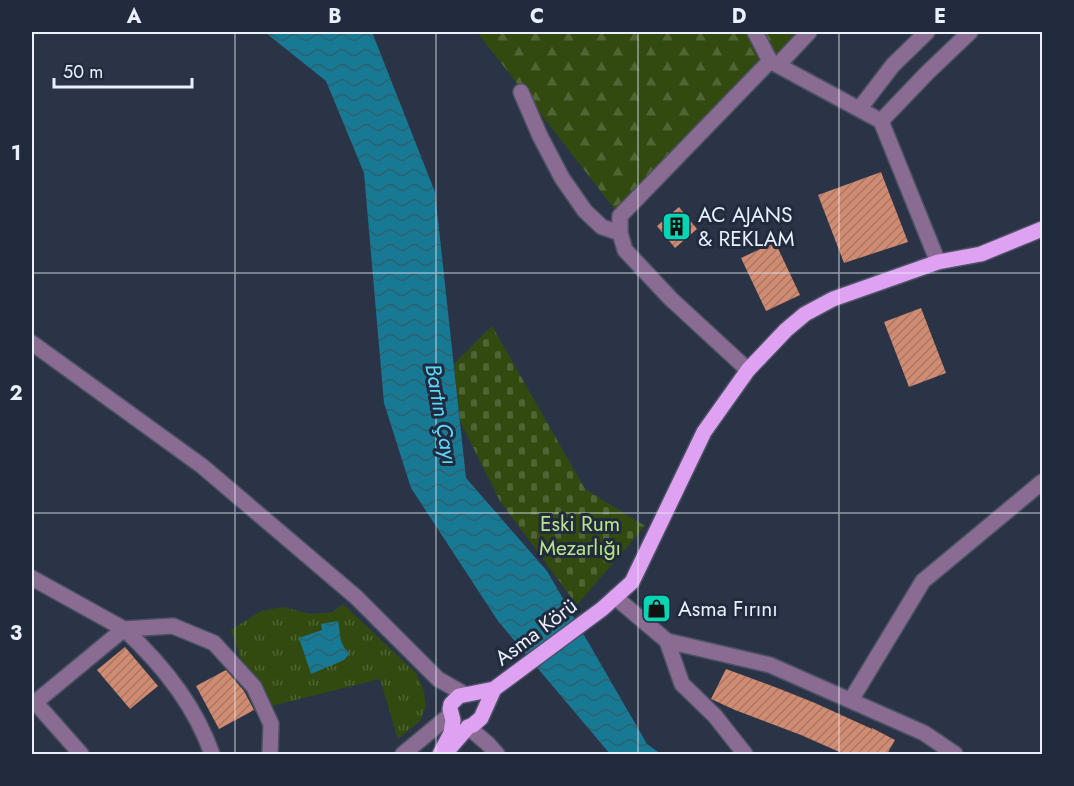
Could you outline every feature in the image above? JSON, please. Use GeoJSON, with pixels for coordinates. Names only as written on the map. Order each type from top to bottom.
{"type":"FeatureCollection","features":[{"type":"Feature","properties":{"kind":"main road","name":"Asma Körü"},"geometry":{"type":"LineString","coordinates":[[494,689],[602,609],[632,582],[704,432],[748,370],[786,330],[805,314],[833,299],[938,262],[981,254],[1042,229]]}},
{"type":"Feature","properties":{"kind":"main road"},"geometry":{"type":"LineString","coordinates":[[442,754],[451,733],[454,699],[494,689]]}},
{"type":"Feature","properties":{"kind":"main road"},"geometry":{"type":"LineString","coordinates":[[442,754],[477,720],[494,689]]}},
{"type":"Feature","properties":{"kind":"main road"},"geometry":{"type":"LineString","coordinates":[[467,694],[478,699],[481,704],[477,720]]}},
{"type":"Feature","properties":{"kind":"main road"},"geometry":{"type":"LineString","coordinates":[[451,715],[457,724],[477,720]]}},
{"type":"Feature","properties":{"kind":"street"},"geometry":{"type":"LineString","coordinates":[[755,32],[774,63],[881,121],[938,262]]}},
{"type":"Feature","properties":{"kind":"street"},"geometry":{"type":"LineString","coordinates":[[748,370],[671,300],[625,250],[620,233],[620,216],[774,63],[809,32]]}},
{"type":"Feature","properties":{"kind":"street"},"geometry":{"type":"LineString","coordinates":[[860,108],[893,65],[927,32]]}},
{"type":"Feature","properties":{"kind":"street"},"geometry":{"type":"LineString","coordinates":[[881,121],[970,32]]}},
{"type":"Feature","properties":{"kind":"street"},"geometry":{"type":"LineString","coordinates":[[521,92],[545,147],[562,178],[585,211],[602,227],[620,233]]}},
{"type":"Feature","properties":{"kind":"street"},"geometry":{"type":"LineString","coordinates":[[32,344],[202,466],[356,597],[438,679],[467,694]]}},
{"type":"Feature","properties":{"kind":"street"},"geometry":{"type":"LineString","coordinates":[[851,700],[923,581],[1042,482]]}},
{"type":"Feature","properties":{"kind":"street"},"geometry":{"type":"LineString","coordinates":[[32,578],[124,629],[153,657],[183,695],[212,754]]}},
{"type":"Feature","properties":{"kind":"street"},"geometry":{"type":"LineString","coordinates":[[615,597],[667,641],[770,665],[924,734],[955,754]]}},
{"type":"Feature","properties":{"kind":"street"},"geometry":{"type":"LineString","coordinates":[[81,754],[33,704],[124,629],[173,626],[214,643],[254,687],[271,724],[270,754]]}},
{"type":"Feature","properties":{"kind":"street"},"geometry":{"type":"LineString","coordinates":[[667,641],[682,684],[715,716],[745,754]]}},
{"type":"Feature","properties":{"kind":"street"},"geometry":{"type":"LineString","coordinates":[[404,754],[451,715],[438,679]]}},
{"type":"Feature","properties":{"kind":"street"},"geometry":{"type":"LineString","coordinates":[[477,720],[492,749]]}},
{"type":"Feature","properties":{"kind":"green space"},"geometry":{"type":"Polygon","coordinates":[[[477,32],[800,32],[620,216],[477,32]]]}},
{"type":"Feature","properties":{"kind":"green space","name":"Eski Rum Mezarlığı"},"geometry":{"type":"Polygon","coordinates":[[[492,326],[585,489],[645,526],[577,605],[500,501],[460,421],[454,364],[492,326]]]}},
{"type":"Feature","properties":{"kind":"green space"},"geometry":{"type":"Polygon","coordinates":[[[343,604],[416,673],[424,691],[426,707],[420,721],[398,739],[380,679],[271,706],[262,688],[240,657],[231,630],[261,611],[283,607],[311,614],[333,612],[343,604]]]}},
{"type":"Feature","properties":{"kind":"water","name":"Bartın Çayı"},"geometry":{"type":"Polygon","coordinates":[[[263,32],[372,32],[435,192],[466,478],[547,571],[647,744],[661,754],[610,754],[498,621],[411,488],[384,403],[364,173],[326,81],[263,32]]]}},
{"type":"Feature","properties":{"kind":"water"},"geometry":{"type":"Polygon","coordinates":[[[338,621],[342,642],[350,653],[344,660],[311,674],[299,638],[322,630],[321,624],[338,621]]]}},
{"type":"Feature","properties":{"kind":"building"},"geometry":{"type":"Polygon","coordinates":[[[881,172],[908,242],[844,263],[818,195],[881,172]]]}},
{"type":"Feature","properties":{"kind":"building","name":"AC AJANS & REKLAM"},"geometry":{"type":"Polygon","coordinates":[[[679,207],[697,229],[675,248],[657,226],[679,207]]]}},
{"type":"Feature","properties":{"kind":"building"},"geometry":{"type":"Polygon","coordinates":[[[775,242],[800,295],[766,311],[741,258],[775,242]]]}},
{"type":"Feature","properties":{"kind":"building"},"geometry":{"type":"Polygon","coordinates":[[[921,308],[946,373],[909,387],[884,322],[921,308]]]}},
{"type":"Feature","properties":{"kind":"building"},"geometry":{"type":"Polygon","coordinates":[[[125,647],[158,686],[130,709],[97,670],[125,647]]]}},
{"type":"Feature","properties":{"kind":"building"},"geometry":{"type":"Polygon","coordinates":[[[726,669],[815,703],[895,740],[887,754],[844,754],[735,710],[711,699],[726,669]]]}},
{"type":"Feature","properties":{"kind":"building"},"geometry":{"type":"Polygon","coordinates":[[[226,670],[244,691],[254,710],[219,729],[196,686],[226,670]]]}},
{"type":"Feature","properties":{"kind":"place","name":"AC AJANS & REKLAM"},"geometry":{"type":"Point","coordinates":[677,227]}},
{"type":"Feature","properties":{"kind":"place","name":"Asma Fırını"},"geometry":{"type":"Point","coordinates":[657,609]}}]}
